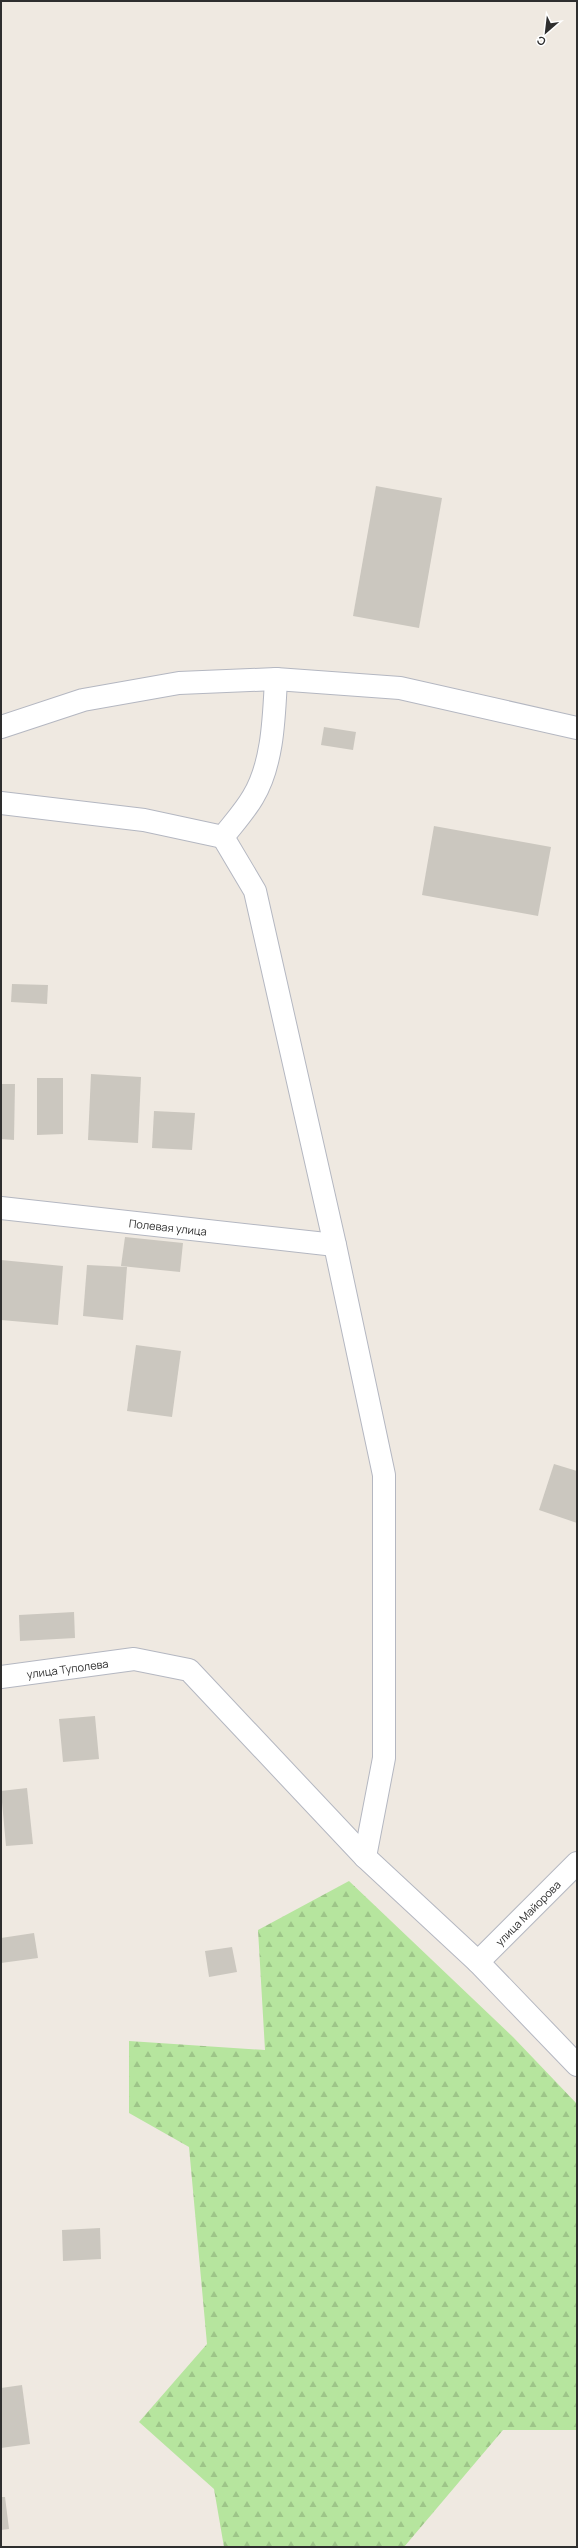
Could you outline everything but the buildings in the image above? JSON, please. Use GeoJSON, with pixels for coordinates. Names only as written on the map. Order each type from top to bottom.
{"type":"FeatureCollection","features":[{"type":"Feature","properties":{"kind":"street"},"geometry":{"type":"LineString","coordinates":[[223,837],[254,797],[262,775],[273,734],[276,680]]}},
{"type":"Feature","properties":{"kind":"street"},"geometry":{"type":"LineString","coordinates":[[1,727],[83,700],[179,683],[276,680],[400,688],[577,728]]}},
{"type":"Feature","properties":{"kind":"street"},"geometry":{"type":"LineString","coordinates":[[1,803],[144,820],[223,837],[254,891],[335,1245],[384,1475],[384,1758],[365,1856]]}},
{"type":"Feature","properties":{"kind":"street","name":"Полевая улица"},"geometry":{"type":"LineString","coordinates":[[1,1208],[335,1245]]}},
{"type":"Feature","properties":{"kind":"street","name":"улица Туполева"},"geometry":{"type":"LineString","coordinates":[[1,1677],[134,1659],[189,1670],[365,1856],[478,1962],[577,2065]]}},
{"type":"Feature","properties":{"kind":"street","name":"улица Майорова"},"geometry":{"type":"LineString","coordinates":[[478,1962],[577,1863]]}},
{"type":"Feature","properties":{"kind":"green space"},"geometry":{"type":"Polygon","coordinates":[[[349,1881],[513,2037],[577,2104],[577,2430],[503,2430],[404,2547],[224,2547],[214,2489],[139,2422],[207,2344],[189,2147],[129,2113],[129,2041],[265,2050],[258,1930],[349,1881]]]}}]}
